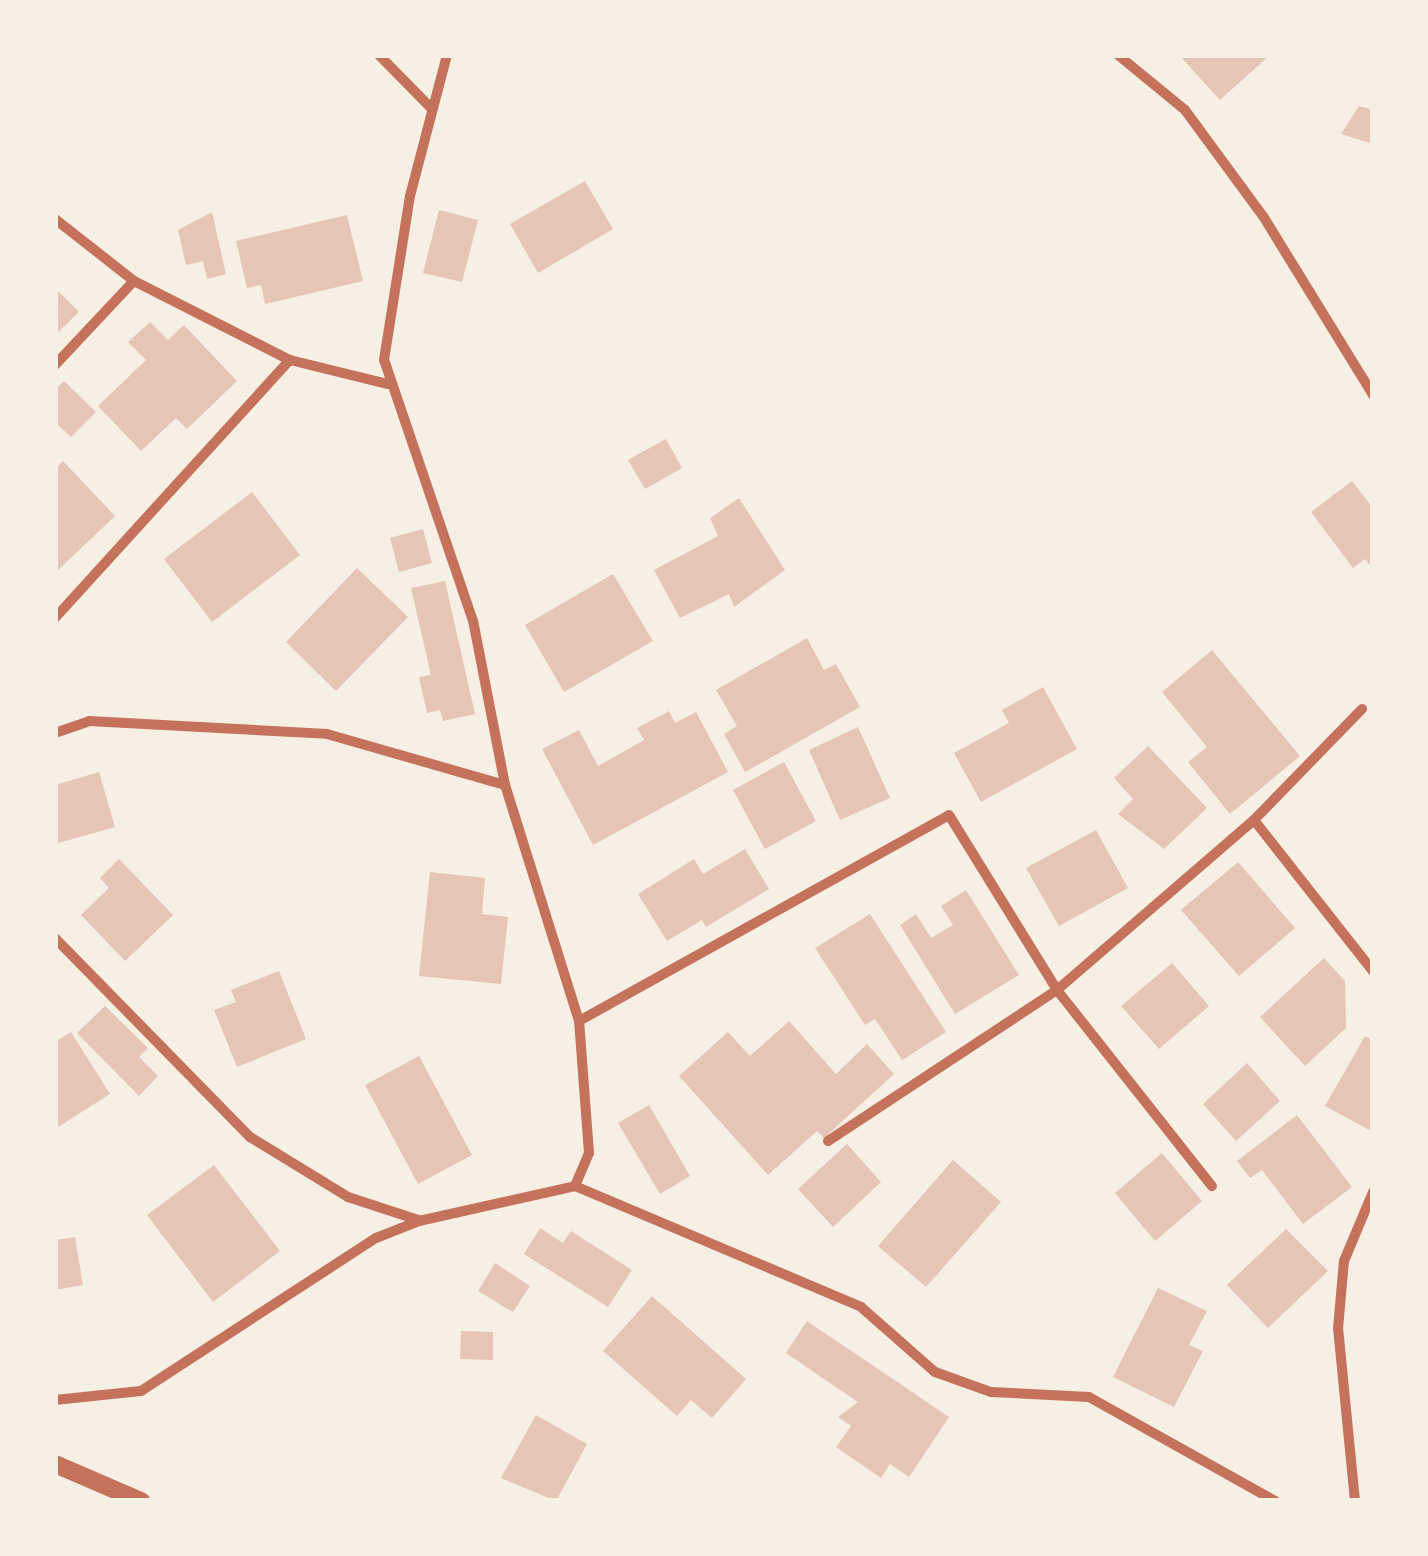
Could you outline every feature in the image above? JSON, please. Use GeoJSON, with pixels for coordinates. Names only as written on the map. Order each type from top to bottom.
{"type":"FeatureCollection","features":[{"type":"Feature","properties":{"kind":"street"},"geometry":{"type":"LineString","coordinates":[[380,55],[432,109]]}},
{"type":"Feature","properties":{"kind":"street"},"geometry":{"type":"LineString","coordinates":[[447,55],[404,232],[384,360],[388,384],[415,437],[473,621],[505,785],[579,1021],[589,1153],[575,1186]]}},
{"type":"Feature","properties":{"kind":"street"},"geometry":{"type":"LineString","coordinates":[[1118,55],[1185,110],[1263,216],[1373,395]]}},
{"type":"Feature","properties":{"kind":"street"},"geometry":{"type":"LineString","coordinates":[[55,219],[134,280],[290,360],[388,384]]}},
{"type":"Feature","properties":{"kind":"street"},"geometry":{"type":"LineString","coordinates":[[55,365],[134,280]]}},
{"type":"Feature","properties":{"kind":"street"},"geometry":{"type":"LineString","coordinates":[[55,618],[290,360]]}},
{"type":"Feature","properties":{"kind":"street"},"geometry":{"type":"LineString","coordinates":[[828,1141],[1057,990],[1254,820],[1362,710]]}},
{"type":"Feature","properties":{"kind":"street"},"geometry":{"type":"LineString","coordinates":[[55,734],[89,722],[327,734],[505,785]]}},
{"type":"Feature","properties":{"kind":"street"},"geometry":{"type":"LineString","coordinates":[[579,1021],[949,816],[1057,990],[1212,1186]]}},
{"type":"Feature","properties":{"kind":"street"},"geometry":{"type":"LineString","coordinates":[[1254,820],[1373,972]]}},
{"type":"Feature","properties":{"kind":"street"},"geometry":{"type":"LineString","coordinates":[[55,938],[250,1138],[348,1196],[419,1221]]}},
{"type":"Feature","properties":{"kind":"street"},"geometry":{"type":"LineString","coordinates":[[55,1400],[140,1391],[376,1238],[419,1221],[575,1186],[861,1308],[935,1372],[991,1392],[1090,1398],[1275,1501]]}},
{"type":"Feature","properties":{"kind":"street"},"geometry":{"type":"LineString","coordinates":[[1355,1501],[1338,1329],[1344,1260],[1373,1192]]}},
{"type":"Feature","properties":{"kind":"street"},"geometry":{"type":"LineString","coordinates":[[55,1464],[141,1501]]}},
{"type":"Feature","properties":{"kind":"building"},"geometry":{"type":"Polygon","coordinates":[[[1179,55],[1270,55],[1220,100],[1179,55]]]}},
{"type":"Feature","properties":{"kind":"building"},"geometry":{"type":"Polygon","coordinates":[[[1359,106],[1373,110],[1373,144],[1341,134],[1359,106]]]}},
{"type":"Feature","properties":{"kind":"building"},"geometry":{"type":"Polygon","coordinates":[[[585,181],[613,229],[538,273],[510,224],[585,181]]]}},
{"type":"Feature","properties":{"kind":"building"},"geometry":{"type":"Polygon","coordinates":[[[439,210],[478,220],[462,282],[423,273],[439,210]]]}},
{"type":"Feature","properties":{"kind":"building"},"geometry":{"type":"Polygon","coordinates":[[[212,212],[226,274],[207,279],[203,261],[186,265],[178,230],[212,212]]]}},
{"type":"Feature","properties":{"kind":"building"},"geometry":{"type":"Polygon","coordinates":[[[347,215],[363,281],[265,304],[261,285],[247,288],[236,241],[347,215]]]}},
{"type":"Feature","properties":{"kind":"building"},"geometry":{"type":"Polygon","coordinates":[[[55,288],[79,312],[55,335],[55,288]]]}},
{"type":"Feature","properties":{"kind":"building"},"geometry":{"type":"Polygon","coordinates":[[[150,322],[168,340],[184,325],[237,381],[187,429],[176,418],[141,451],[98,406],[146,360],[128,342],[150,322]]]}},
{"type":"Feature","properties":{"kind":"building"},"geometry":{"type":"Polygon","coordinates":[[[64,381],[96,412],[71,437],[55,422],[55,390],[64,381]]]}},
{"type":"Feature","properties":{"kind":"building"},"geometry":{"type":"Polygon","coordinates":[[[666,439],[682,468],[645,489],[628,460],[666,439]]]}},
{"type":"Feature","properties":{"kind":"building"},"geometry":{"type":"Polygon","coordinates":[[[63,461],[115,516],[55,573],[55,469],[63,461]]]}},
{"type":"Feature","properties":{"kind":"building"},"geometry":{"type":"Polygon","coordinates":[[[1352,481],[1373,508],[1373,569],[1365,559],[1353,568],[1311,512],[1352,481]]]}},
{"type":"Feature","properties":{"kind":"building"},"geometry":{"type":"Polygon","coordinates":[[[252,492],[300,555],[212,622],[164,559],[252,492]]]}},
{"type":"Feature","properties":{"kind":"building"},"geometry":{"type":"Polygon","coordinates":[[[739,498],[785,570],[734,607],[729,594],[680,618],[654,570],[718,536],[710,518],[739,498]]]}},
{"type":"Feature","properties":{"kind":"building"},"geometry":{"type":"Polygon","coordinates":[[[423,529],[432,563],[399,572],[390,538],[423,529]]]}},
{"type":"Feature","properties":{"kind":"building"},"geometry":{"type":"Polygon","coordinates":[[[357,568],[408,617],[336,691],[286,642],[357,568]]]}},
{"type":"Feature","properties":{"kind":"building"},"geometry":{"type":"Polygon","coordinates":[[[613,574],[653,641],[564,692],[525,625],[613,574]]]}},
{"type":"Feature","properties":{"kind":"building"},"geometry":{"type":"Polygon","coordinates":[[[445,581],[475,714],[443,721],[440,710],[427,713],[419,677],[431,675],[411,588],[445,581]]]}},
{"type":"Feature","properties":{"kind":"building"},"geometry":{"type":"Polygon","coordinates":[[[807,638],[824,670],[836,664],[860,707],[745,772],[724,734],[737,726],[716,690],[807,638]]]}},
{"type":"Feature","properties":{"kind":"building"},"geometry":{"type":"Polygon","coordinates":[[[1212,650],[1300,756],[1230,814],[1188,762],[1207,747],[1162,692],[1212,650]]]}},
{"type":"Feature","properties":{"kind":"building"},"geometry":{"type":"Polygon","coordinates":[[[1043,687],[1077,749],[981,802],[954,753],[1009,723],[1002,710],[1043,687]]]}},
{"type":"Feature","properties":{"kind":"building"},"geometry":{"type":"Polygon","coordinates":[[[669,711],[675,723],[696,712],[728,772],[593,845],[542,749],[579,730],[598,766],[644,740],[637,728],[669,711]]]}},
{"type":"Feature","properties":{"kind":"building"},"geometry":{"type":"Polygon","coordinates":[[[858,727],[890,798],[840,820],[809,750],[858,727]]]}},
{"type":"Feature","properties":{"kind":"building"},"geometry":{"type":"Polygon","coordinates":[[[1148,746],[1207,808],[1164,849],[1118,814],[1133,799],[1114,778],[1148,746]]]}},
{"type":"Feature","properties":{"kind":"building"},"geometry":{"type":"Polygon","coordinates":[[[784,762],[816,821],[765,849],[733,790],[784,762]]]}},
{"type":"Feature","properties":{"kind":"building"},"geometry":{"type":"Polygon","coordinates":[[[99,772],[115,827],[55,844],[55,785],[99,772]]]}},
{"type":"Feature","properties":{"kind":"building"},"geometry":{"type":"Polygon","coordinates":[[[1096,830],[1128,888],[1059,926],[1026,868],[1096,830]]]}},
{"type":"Feature","properties":{"kind":"building"},"geometry":{"type":"Polygon","coordinates":[[[745,849],[769,889],[706,927],[702,920],[667,941],[638,894],[694,859],[703,874],[745,849]]]}},
{"type":"Feature","properties":{"kind":"building"},"geometry":{"type":"Polygon","coordinates":[[[119,859],[173,915],[125,961],[81,915],[109,888],[100,878],[119,859]]]}},
{"type":"Feature","properties":{"kind":"building"},"geometry":{"type":"Polygon","coordinates":[[[1238,862],[1295,928],[1239,976],[1181,910],[1238,862]]]}},
{"type":"Feature","properties":{"kind":"building"},"geometry":{"type":"Polygon","coordinates":[[[430,872],[485,878],[482,914],[508,917],[501,984],[419,976],[430,872]]]}},
{"type":"Feature","properties":{"kind":"building"},"geometry":{"type":"Polygon","coordinates":[[[966,890],[1019,975],[955,1014],[900,925],[916,914],[931,938],[953,925],[941,906],[966,890]]]}},
{"type":"Feature","properties":{"kind":"building"},"geometry":{"type":"Polygon","coordinates":[[[870,914],[946,1032],[902,1060],[875,1019],[865,1025],[815,948],[870,914]]]}},
{"type":"Feature","properties":{"kind":"building"},"geometry":{"type":"Polygon","coordinates":[[[1324,958],[1345,981],[1346,1028],[1305,1066],[1260,1017],[1324,958]]]}},
{"type":"Feature","properties":{"kind":"building"},"geometry":{"type":"Polygon","coordinates":[[[1172,963],[1209,1006],[1159,1049],[1121,1006],[1172,963]]]}},
{"type":"Feature","properties":{"kind":"building"},"geometry":{"type":"Polygon","coordinates":[[[279,971],[306,1039],[237,1067],[214,1010],[236,1002],[231,990],[279,971]]]}},
{"type":"Feature","properties":{"kind":"building"},"geometry":{"type":"Polygon","coordinates":[[[105,1006],[148,1048],[139,1057],[158,1076],[139,1096],[77,1033],[105,1006]]]}},
{"type":"Feature","properties":{"kind":"building"},"geometry":{"type":"Polygon","coordinates":[[[789,1021],[836,1074],[867,1044],[894,1074],[824,1138],[817,1131],[768,1175],[679,1076],[728,1032],[750,1056],[789,1021]]]}},
{"type":"Feature","properties":{"kind":"building"},"geometry":{"type":"Polygon","coordinates":[[[71,1032],[110,1094],[55,1129],[55,1042],[71,1032]]]}},
{"type":"Feature","properties":{"kind":"building"},"geometry":{"type":"Polygon","coordinates":[[[1365,1036],[1373,1040],[1373,1132],[1325,1106],[1365,1036]]]}},
{"type":"Feature","properties":{"kind":"building"},"geometry":{"type":"Polygon","coordinates":[[[419,1056],[472,1155],[418,1184],[365,1085],[419,1056]]]}},
{"type":"Feature","properties":{"kind":"building"},"geometry":{"type":"Polygon","coordinates":[[[1247,1063],[1280,1101],[1236,1141],[1203,1104],[1247,1063]]]}},
{"type":"Feature","properties":{"kind":"building"},"geometry":{"type":"Polygon","coordinates":[[[649,1105],[690,1176],[660,1194],[618,1123],[649,1105]]]}},
{"type":"Feature","properties":{"kind":"building"},"geometry":{"type":"Polygon","coordinates":[[[1297,1115],[1352,1187],[1303,1224],[1262,1170],[1250,1178],[1237,1161],[1297,1115]]]}},
{"type":"Feature","properties":{"kind":"building"},"geometry":{"type":"Polygon","coordinates":[[[847,1144],[881,1182],[833,1227],[798,1189],[847,1144]]]}},
{"type":"Feature","properties":{"kind":"building"},"geometry":{"type":"Polygon","coordinates":[[[1162,1153],[1202,1201],[1155,1241],[1115,1193],[1162,1153]]]}},
{"type":"Feature","properties":{"kind":"building"},"geometry":{"type":"Polygon","coordinates":[[[953,1160],[1001,1202],[926,1287],[878,1246],[953,1160]]]}},
{"type":"Feature","properties":{"kind":"building"},"geometry":{"type":"Polygon","coordinates":[[[214,1165],[280,1251],[213,1302],[147,1215],[214,1165]]]}},
{"type":"Feature","properties":{"kind":"building"},"geometry":{"type":"Polygon","coordinates":[[[540,1228],[563,1243],[571,1231],[632,1270],[608,1307],[524,1254],[540,1228]]]}},
{"type":"Feature","properties":{"kind":"building"},"geometry":{"type":"Polygon","coordinates":[[[1286,1229],[1328,1271],[1268,1328],[1227,1285],[1286,1229]]]}},
{"type":"Feature","properties":{"kind":"building"},"geometry":{"type":"Polygon","coordinates":[[[75,1237],[83,1285],[55,1290],[55,1240],[75,1237]]]}},
{"type":"Feature","properties":{"kind":"building"},"geometry":{"type":"Polygon","coordinates":[[[495,1263],[530,1286],[513,1312],[478,1291],[495,1263]]]}},
{"type":"Feature","properties":{"kind":"building"},"geometry":{"type":"Polygon","coordinates":[[[1158,1288],[1207,1311],[1189,1345],[1203,1351],[1174,1407],[1113,1377],[1158,1288]]]}},
{"type":"Feature","properties":{"kind":"building"},"geometry":{"type":"Polygon","coordinates":[[[652,1296],[746,1379],[712,1418],[691,1400],[677,1416],[603,1351],[652,1296]]]}},
{"type":"Feature","properties":{"kind":"building"},"geometry":{"type":"Polygon","coordinates":[[[807,1321],[949,1417],[909,1477],[890,1464],[881,1478],[836,1447],[851,1426],[838,1417],[858,1402],[786,1353],[807,1321]]]}},
{"type":"Feature","properties":{"kind":"building"},"geometry":{"type":"Polygon","coordinates":[[[461,1331],[493,1332],[493,1360],[460,1359],[461,1331]]]}},
{"type":"Feature","properties":{"kind":"building"},"geometry":{"type":"Polygon","coordinates":[[[536,1415],[587,1444],[556,1501],[501,1478],[536,1415]]]}}]}
